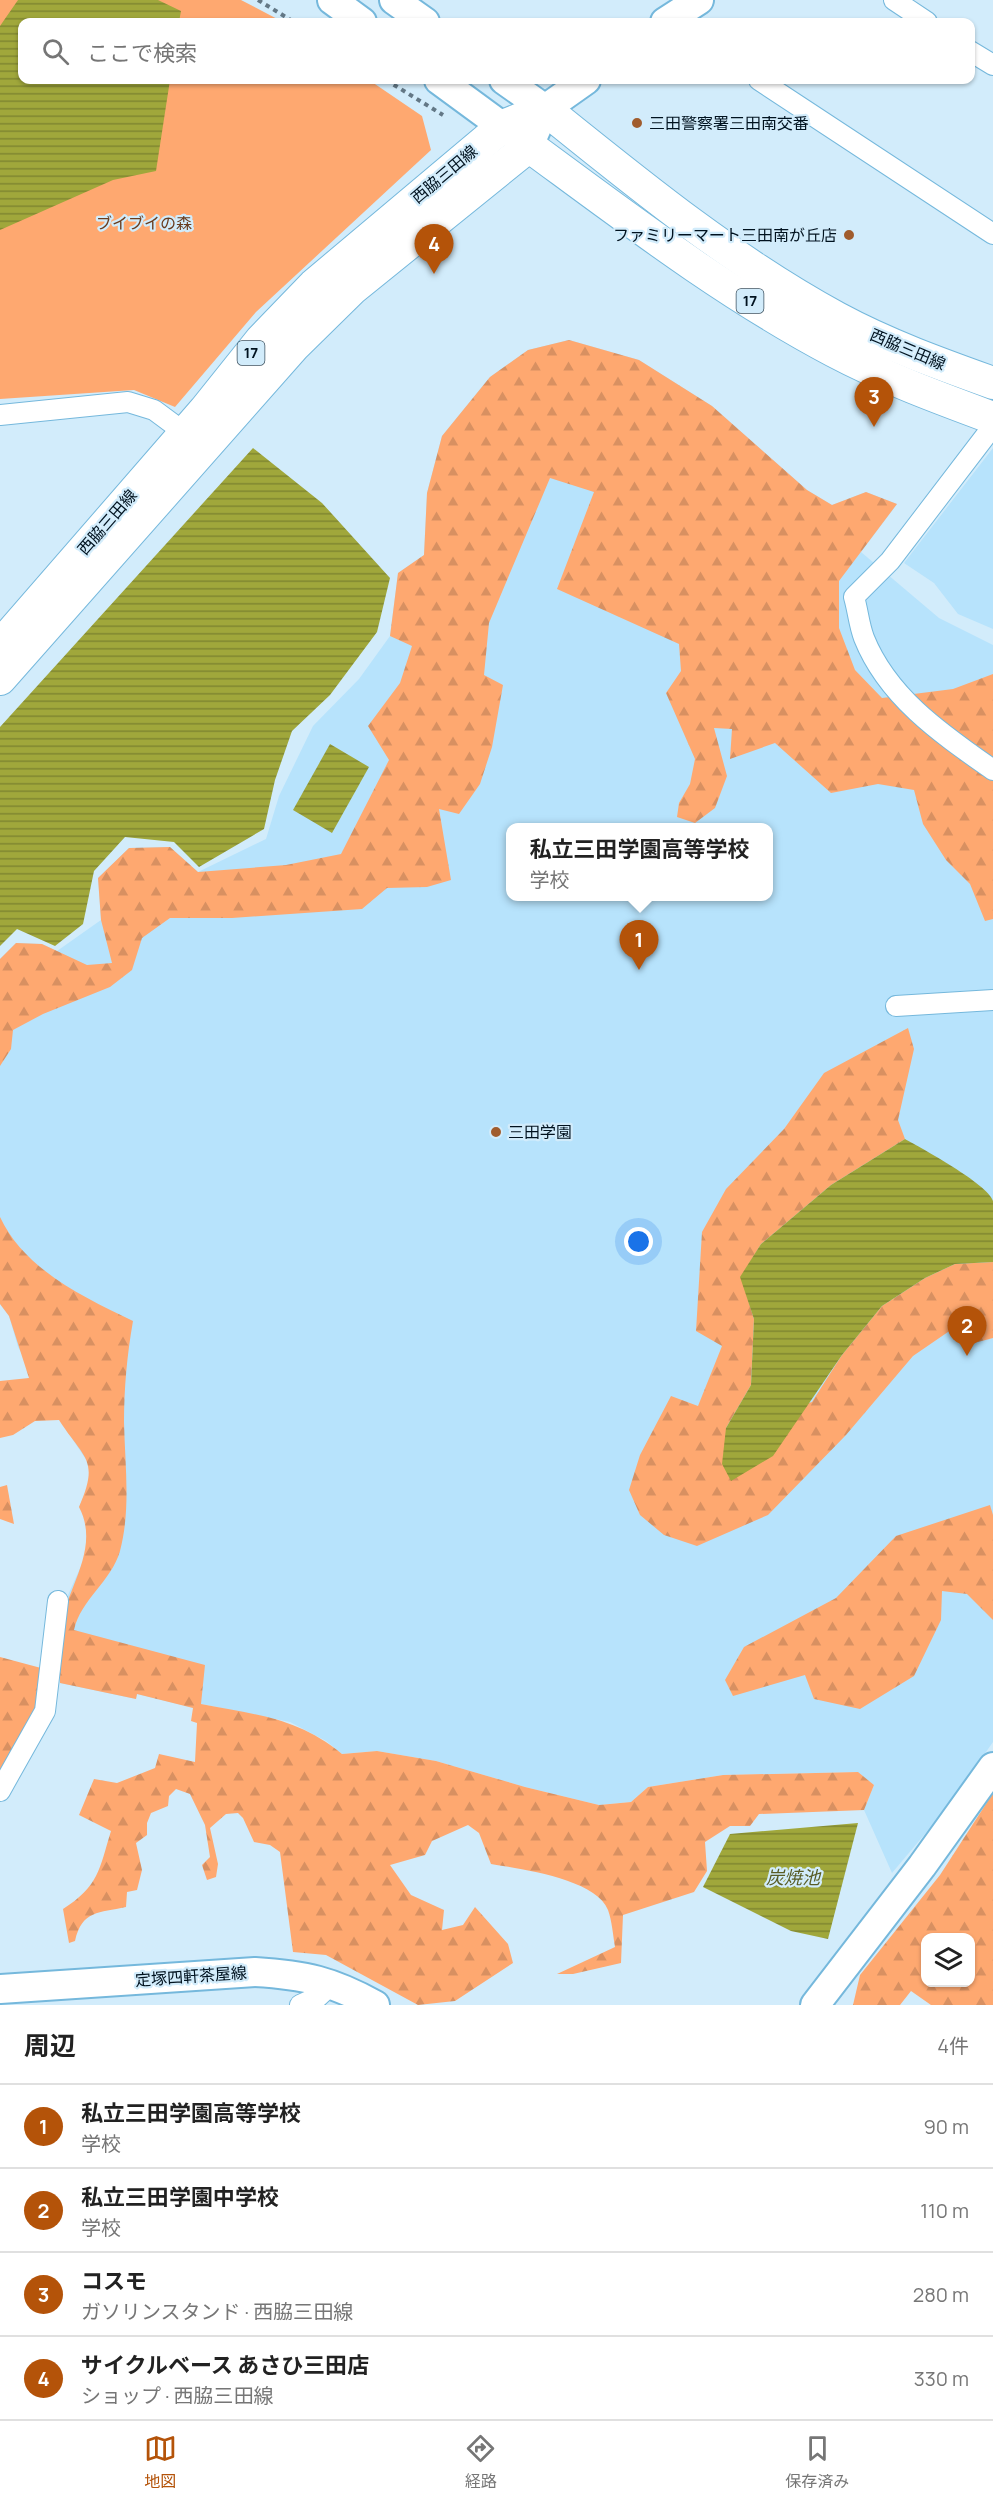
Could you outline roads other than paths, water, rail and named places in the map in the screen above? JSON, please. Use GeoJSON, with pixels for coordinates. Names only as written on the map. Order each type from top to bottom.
{"type":"FeatureCollection","features":[{"type":"Feature","properties":{"kind":"main road"},"geometry":{"type":"LineString","coordinates":[[332,0],[357,18]]}},
{"type":"Feature","properties":{"kind":"main road"},"geometry":{"type":"LineString","coordinates":[[394,0],[419,18]]}},
{"type":"Feature","properties":{"kind":"main road"},"geometry":{"type":"LineString","coordinates":[[445,84],[529,146],[545,109],[580,84]]}},
{"type":"Feature","properties":{"kind":"main road"},"geometry":{"type":"LineString","coordinates":[[510,84],[545,109]]}},
{"type":"Feature","properties":{"kind":"main road","name":"西脇三田線"},"geometry":{"type":"LineString","coordinates":[[0,646],[185,433],[261,340],[314,285],[503,126],[545,109],[639,185],[773,279],[848,323],[911,353],[993,383]]}},
{"type":"Feature","properties":{"kind":"main road","name":"西脇三田線"},"geometry":{"type":"LineString","coordinates":[[0,680],[295,345],[352,289],[529,146],[687,260],[814,339],[910,387],[993,418]]}},
{"type":"Feature","properties":{"kind":"main road"},"geometry":{"type":"LineString","coordinates":[[815,2005],[915,1875],[993,1767]]}},
{"type":"Feature","properties":{"kind":"main road","name":"定塚四軒茶屋線"},"geometry":{"type":"LineString","coordinates":[[0,1989],[255,1972],[301,1976],[333,1983],[375,2005]]}},
{"type":"Feature","properties":{"kind":"street"},"geometry":{"type":"LineString","coordinates":[[894,0],[921,18]]}},
{"type":"Feature","properties":{"kind":"street"},"geometry":{"type":"LineString","coordinates":[[975,54],[993,65]]}},
{"type":"Feature","properties":{"kind":"street"},"geometry":{"type":"LineString","coordinates":[[765,84],[993,234]]}},
{"type":"Feature","properties":{"kind":"street"},"geometry":{"type":"LineString","coordinates":[[0,415],[128,402],[154,410],[185,433]]}},
{"type":"Feature","properties":{"kind":"street"},"geometry":{"type":"LineString","coordinates":[[993,426],[890,561],[854,597],[864,638],[889,682],[932,727],[993,770]]}},
{"type":"Feature","properties":{"kind":"street"},"geometry":{"type":"LineString","coordinates":[[897,1006],[993,1000]]}},
{"type":"Feature","properties":{"kind":"street"},"geometry":{"type":"LineString","coordinates":[[0,1791],[45,1711],[58,1601]]}},
{"type":"Feature","properties":{"kind":"street"},"geometry":{"type":"LineString","coordinates":[[300,2005],[318,1997],[333,1983]]}},
{"type":"Feature","properties":{"kind":"water"},"geometry":{"type":"Polygon","coordinates":[[[18,0],[158,0],[181,11],[180,18],[18,18],[18,84],[169,84],[156,171],[113,180],[0,230],[0,26],[18,0]]]}},
{"type":"Feature","properties":{"kind":"water"},"geometry":{"type":"Polygon","coordinates":[[[253,448],[322,503],[390,578],[377,632],[330,695],[292,731],[275,780],[264,829],[199,867],[174,842],[125,837],[94,871],[83,924],[55,946],[17,929],[0,946],[0,727],[253,448]]]}},
{"type":"Feature","properties":{"kind":"water"},"geometry":{"type":"Polygon","coordinates":[[[330,744],[369,767],[332,833],[293,810],[330,744]]]}},
{"type":"Feature","properties":{"kind":"water"},"geometry":{"type":"Polygon","coordinates":[[[905,1139],[967,1176],[988,1194],[993,1201],[993,1262],[955,1264],[925,1278],[882,1306],[842,1355],[773,1456],[731,1481],[722,1464],[726,1428],[751,1385],[754,1319],[740,1277],[761,1244],[831,1185],[905,1139]]]}},
{"type":"Feature","properties":{"kind":"water","name":"炭焼池"},"geometry":{"type":"Polygon","coordinates":[[[858,1823],[828,1939],[791,1931],[703,1887],[730,1834],[858,1823]]]}},
{"type":"Feature","properties":{"kind":"place","name":"三田警察署三田南交番"},"geometry":{"type":"Point","coordinates":[637,123]}},
{"type":"Feature","properties":{"kind":"place","name":"ファミリーマート三田南が丘店"},"geometry":{"type":"Point","coordinates":[849,235]}},
{"type":"Feature","properties":{"kind":"place","name":"サイクルベース あさひ三田店"},"geometry":{"type":"Point","coordinates":[434,274]}},
{"type":"Feature","properties":{"kind":"place","name":"コスモ"},"geometry":{"type":"Point","coordinates":[874,427]}},
{"type":"Feature","properties":{"kind":"place","name":"私立三田学園高等学校"},"geometry":{"type":"Point","coordinates":[639,970]}},
{"type":"Feature","properties":{"kind":"place","name":"三田学園"},"geometry":{"type":"Point","coordinates":[496,1132]}},
{"type":"Feature","properties":{"kind":"place","name":"私立三田学園中学校"},"geometry":{"type":"Point","coordinates":[967,1356]}},
{"type":"Feature","properties":{"kind":"park label","name":"ブイブイの森"},"geometry":{"type":"Point","coordinates":[144,223]}}]}
